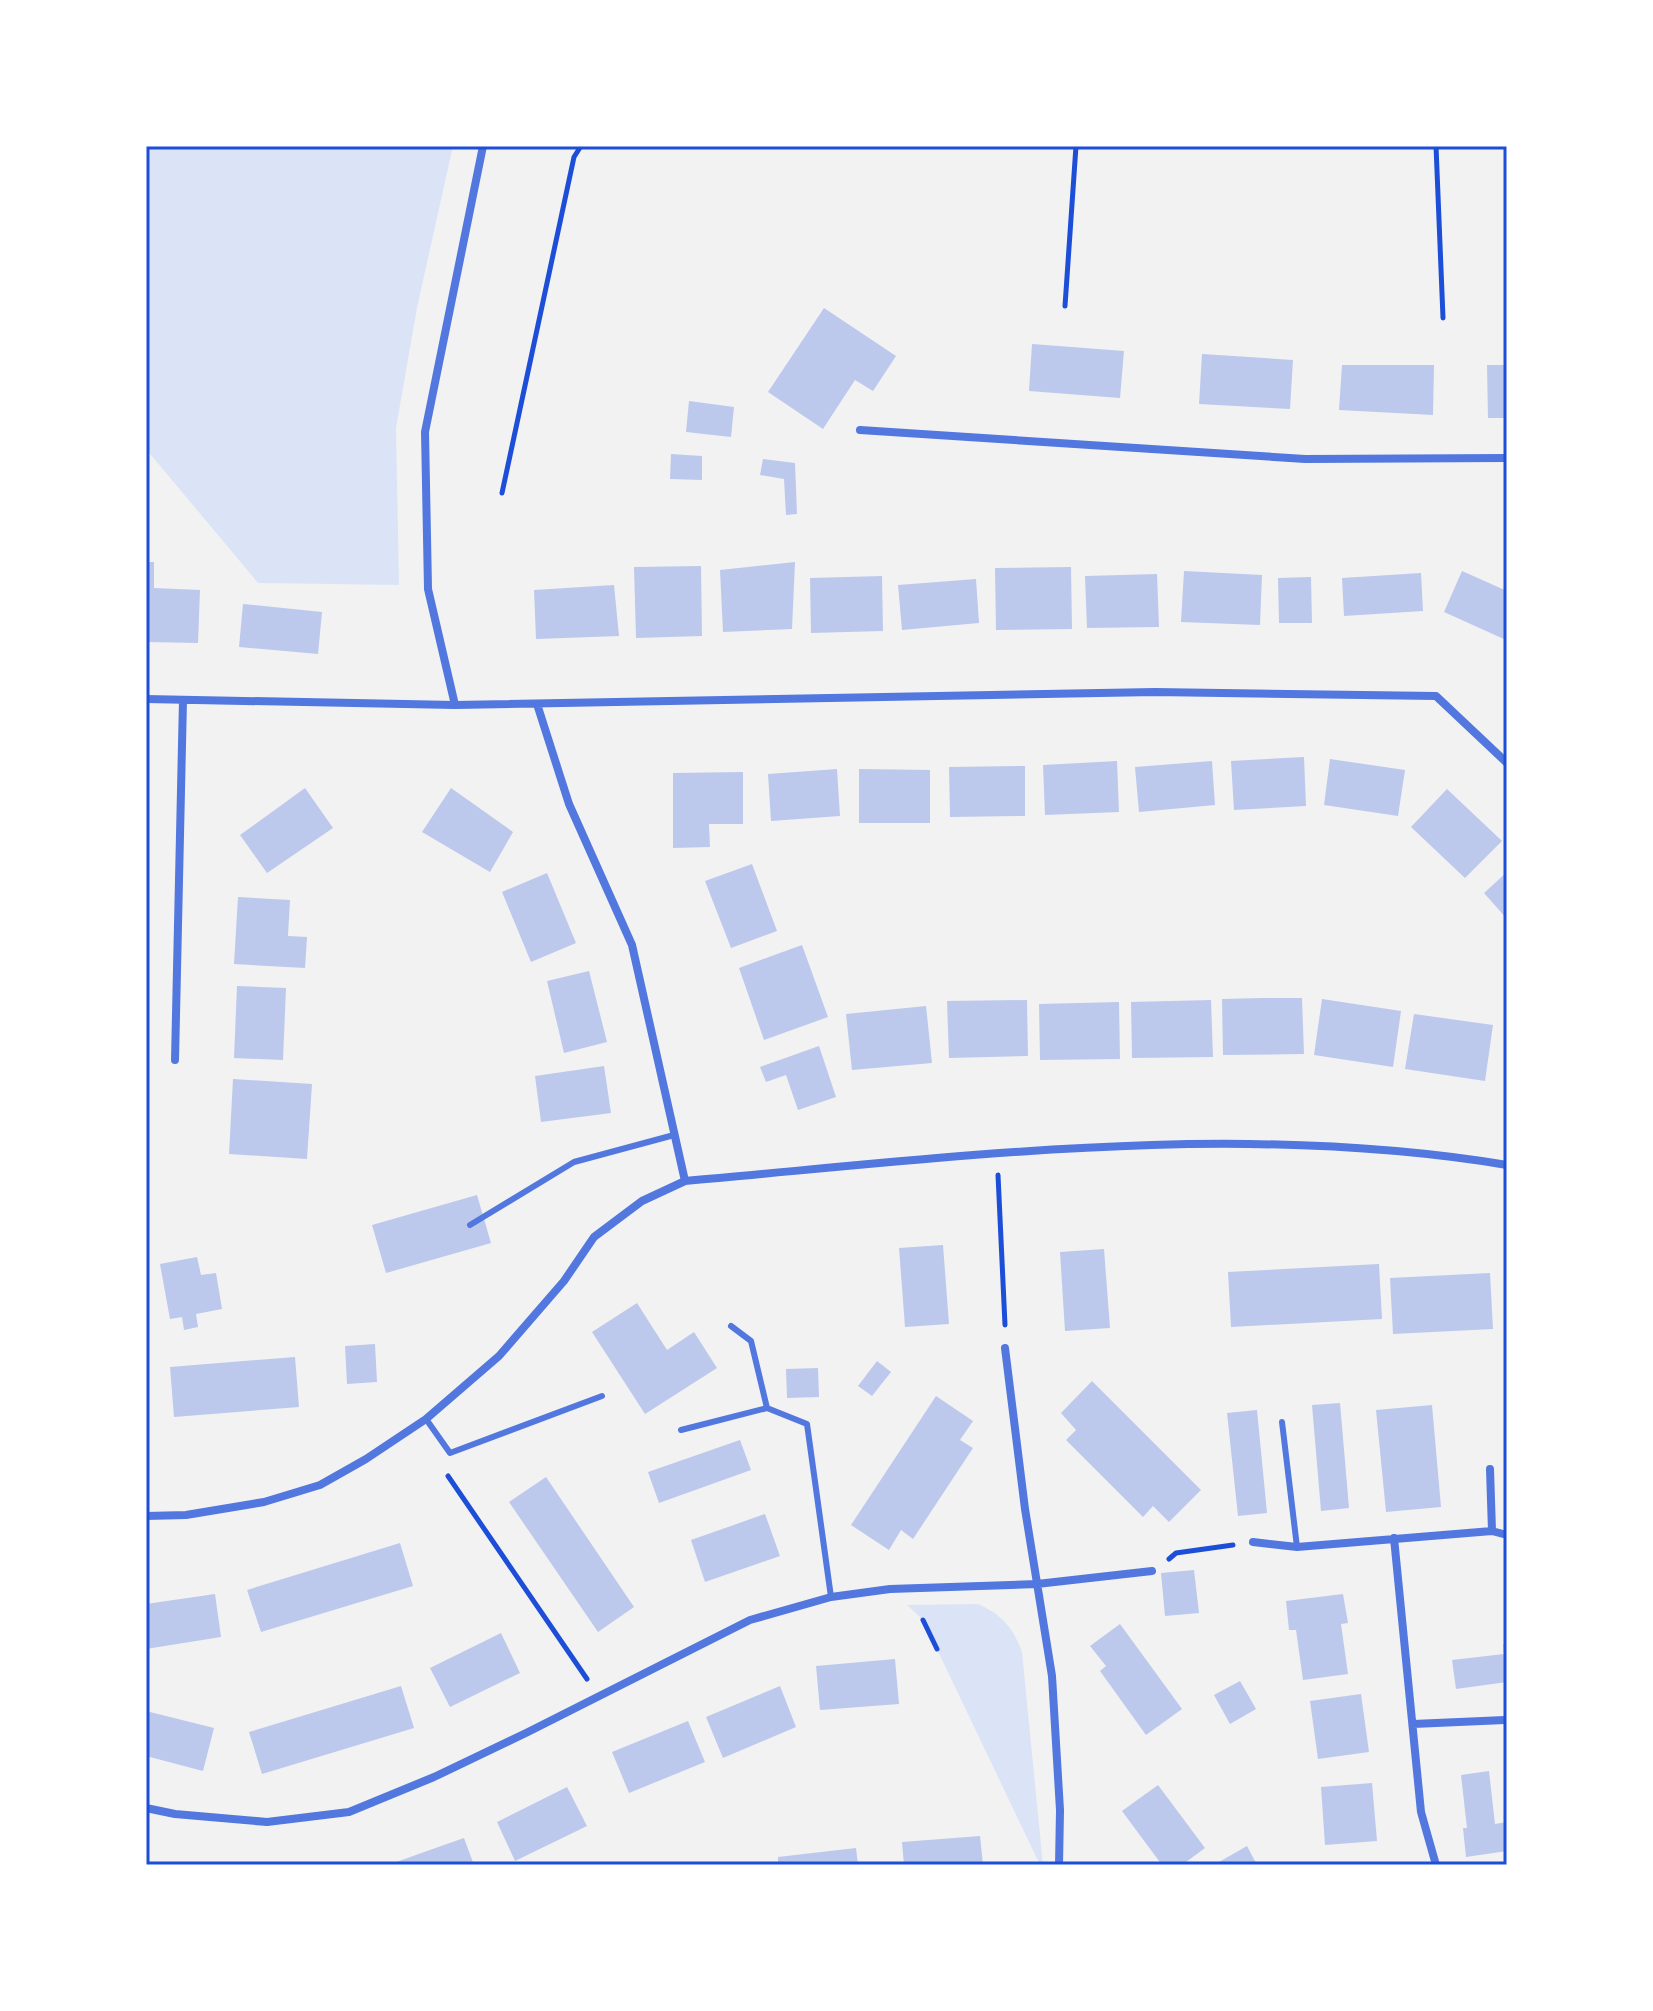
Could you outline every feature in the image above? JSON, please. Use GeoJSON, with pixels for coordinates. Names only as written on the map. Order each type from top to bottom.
{"type":"FeatureCollection","features":[{"type":"Feature","properties":{"kind":"street"},"geometry":{"type":"LineString","coordinates":[[455,705],[428,589],[425,432],[483,146]]}},
{"type":"Feature","properties":{"kind":"street"},"geometry":{"type":"LineString","coordinates":[[860,430],[1305,459],[1507,458]]}},
{"type":"Feature","properties":{"kind":"street"},"geometry":{"type":"LineString","coordinates":[[146,699],[455,705],[1155,692],[1436,696],[1507,763]]}},
{"type":"Feature","properties":{"kind":"street"},"geometry":{"type":"LineString","coordinates":[[175,1060],[183,700]]}},
{"type":"Feature","properties":{"kind":"street"},"geometry":{"type":"LineString","coordinates":[[537,704],[569,804],[632,945],[685,1181]]}},
{"type":"Feature","properties":{"kind":"street"},"geometry":{"type":"LineString","coordinates":[[146,1516],[186,1515],[249,1505],[320,1485],[366,1459],[426,1419],[499,1356],[564,1281],[594,1237],[642,1201],[685,1181],[1180,1142],[1342,1145],[1507,1165]]}},
{"type":"Feature","properties":{"kind":"street"},"geometry":{"type":"LineString","coordinates":[[1005,1348],[1052,1676],[1060,1810],[1059,1865]]}},
{"type":"Feature","properties":{"kind":"street"},"geometry":{"type":"LineString","coordinates":[[1490,1469],[1492,1531]]}},
{"type":"Feature","properties":{"kind":"street"},"geometry":{"type":"LineString","coordinates":[[1253,1542],[1297,1547],[1492,1531],[1507,1535]]}},
{"type":"Feature","properties":{"kind":"street"},"geometry":{"type":"LineString","coordinates":[[1394,1538],[1421,1812],[1436,1865]]}},
{"type":"Feature","properties":{"kind":"street"},"geometry":{"type":"LineString","coordinates":[[146,1808],[175,1814],[267,1822],[349,1812],[434,1777],[528,1732],[750,1620],[831,1597],[890,1589],[1037,1584],[1152,1571]]}},
{"type":"Feature","properties":{"kind":"street"},"geometry":{"type":"LineString","coordinates":[[1413,1724],[1505,1720]]}},
{"type":"Feature","properties":{"kind":"lane"},"geometry":{"type":"LineString","coordinates":[[470,1225],[574,1162],[674,1135]]}},
{"type":"Feature","properties":{"kind":"lane"},"geometry":{"type":"LineString","coordinates":[[731,1326],[751,1341],[767,1408]]}},
{"type":"Feature","properties":{"kind":"lane"},"geometry":{"type":"LineString","coordinates":[[426,1419],[450,1453],[602,1396]]}},
{"type":"Feature","properties":{"kind":"lane"},"geometry":{"type":"LineString","coordinates":[[681,1430],[767,1408],[807,1424],[831,1597]]}},
{"type":"Feature","properties":{"kind":"lane"},"geometry":{"type":"LineString","coordinates":[[1282,1422],[1297,1547]]}},
{"type":"Feature","properties":{"kind":"path"},"geometry":{"type":"LineString","coordinates":[[502,493],[574,157],[581,146]]}},
{"type":"Feature","properties":{"kind":"path"},"geometry":{"type":"LineString","coordinates":[[1065,306],[1076,146]]}},
{"type":"Feature","properties":{"kind":"path"},"geometry":{"type":"LineString","coordinates":[[1436,146],[1443,318]]}},
{"type":"Feature","properties":{"kind":"path"},"geometry":{"type":"LineString","coordinates":[[998,1154],[1005,1348]]}},
{"type":"Feature","properties":{"kind":"path"},"geometry":{"type":"LineString","coordinates":[[442,1467],[571,1654]]}},
{"type":"Feature","properties":{"kind":"path"},"geometry":{"type":"LineString","coordinates":[[1176,1553],[1253,1542]]}},
{"type":"Feature","properties":{"kind":"path"},"geometry":{"type":"LineString","coordinates":[[923,1620],[937,1649]]}},
{"type":"Feature","properties":{"kind":"shaded area"},"geometry":{"type":"Polygon","coordinates":[[[146,146],[453,146],[417,308],[396,428],[399,585],[258,583],[146,449],[146,146]]]}},
{"type":"Feature","properties":{"kind":"shaded area"},"geometry":{"type":"Polygon","coordinates":[[[978,1604],[1006,1623],[1022,1652],[1043,1865],[1040,1865],[923,1620],[907,1605],[978,1604]]]}},
{"type":"Feature","properties":{"kind":"building"},"geometry":{"type":"Polygon","coordinates":[[[824,308],[896,356],[873,391],[855,380],[823,429],[768,392],[824,308]]]}},
{"type":"Feature","properties":{"kind":"building"},"geometry":{"type":"Polygon","coordinates":[[[1032,344],[1124,351],[1120,398],[1029,391],[1032,344]]]}},
{"type":"Feature","properties":{"kind":"building"},"geometry":{"type":"Polygon","coordinates":[[[1202,354],[1293,360],[1290,409],[1199,404],[1202,354]]]}},
{"type":"Feature","properties":{"kind":"building"},"geometry":{"type":"Polygon","coordinates":[[[1342,365],[1434,365],[1433,415],[1339,410],[1342,365]]]}},
{"type":"Feature","properties":{"kind":"building"},"geometry":{"type":"Polygon","coordinates":[[[1487,365],[1507,365],[1507,418],[1488,418],[1487,365]]]}},
{"type":"Feature","properties":{"kind":"building"},"geometry":{"type":"Polygon","coordinates":[[[689,401],[734,407],[731,437],[686,432],[689,401]]]}},
{"type":"Feature","properties":{"kind":"building"},"geometry":{"type":"Polygon","coordinates":[[[671,454],[702,456],[702,480],[670,479],[671,454]]]}},
{"type":"Feature","properties":{"kind":"building"},"geometry":{"type":"Polygon","coordinates":[[[763,459],[795,463],[797,514],[786,515],[784,479],[760,475],[763,459]]]}},
{"type":"Feature","properties":{"kind":"building"},"geometry":{"type":"Polygon","coordinates":[[[146,562],[154,562],[154,588],[200,590],[198,643],[146,642],[146,562]]]}},
{"type":"Feature","properties":{"kind":"building"},"geometry":{"type":"Polygon","coordinates":[[[795,562],[792,629],[723,632],[720,570],[795,562]]]}},
{"type":"Feature","properties":{"kind":"building"},"geometry":{"type":"Polygon","coordinates":[[[701,566],[702,636],[636,638],[634,567],[701,566]]]}},
{"type":"Feature","properties":{"kind":"building"},"geometry":{"type":"Polygon","coordinates":[[[1071,567],[1072,629],[996,630],[995,568],[1071,567]]]}},
{"type":"Feature","properties":{"kind":"building"},"geometry":{"type":"Polygon","coordinates":[[[1184,571],[1262,575],[1260,625],[1181,622],[1184,571]]]}},
{"type":"Feature","properties":{"kind":"building"},"geometry":{"type":"Polygon","coordinates":[[[1462,571],[1507,591],[1506,640],[1444,612],[1462,571]]]}},
{"type":"Feature","properties":{"kind":"building"},"geometry":{"type":"Polygon","coordinates":[[[1421,573],[1423,611],[1344,616],[1342,578],[1421,573]]]}},
{"type":"Feature","properties":{"kind":"building"},"geometry":{"type":"Polygon","coordinates":[[[1157,574],[1159,627],[1087,628],[1085,576],[1157,574]]]}},
{"type":"Feature","properties":{"kind":"building"},"geometry":{"type":"Polygon","coordinates":[[[882,576],[883,631],[811,633],[810,578],[882,576]]]}},
{"type":"Feature","properties":{"kind":"building"},"geometry":{"type":"Polygon","coordinates":[[[1311,577],[1312,623],[1279,623],[1278,578],[1311,577]]]}},
{"type":"Feature","properties":{"kind":"building"},"geometry":{"type":"Polygon","coordinates":[[[976,579],[979,623],[902,630],[898,585],[976,579]]]}},
{"type":"Feature","properties":{"kind":"building"},"geometry":{"type":"Polygon","coordinates":[[[614,585],[619,636],[536,639],[534,590],[614,585]]]}},
{"type":"Feature","properties":{"kind":"building"},"geometry":{"type":"Polygon","coordinates":[[[243,604],[322,612],[318,654],[239,647],[243,604]]]}},
{"type":"Feature","properties":{"kind":"building"},"geometry":{"type":"Polygon","coordinates":[[[1304,757],[1306,806],[1234,810],[1231,761],[1304,757]]]}},
{"type":"Feature","properties":{"kind":"building"},"geometry":{"type":"Polygon","coordinates":[[[1330,759],[1405,770],[1398,816],[1324,805],[1330,759]]]}},
{"type":"Feature","properties":{"kind":"building"},"geometry":{"type":"Polygon","coordinates":[[[1117,761],[1119,812],[1045,815],[1043,765],[1117,761]]]}},
{"type":"Feature","properties":{"kind":"building"},"geometry":{"type":"Polygon","coordinates":[[[1212,761],[1215,805],[1139,812],[1135,767],[1212,761]]]}},
{"type":"Feature","properties":{"kind":"building"},"geometry":{"type":"Polygon","coordinates":[[[1025,766],[1025,816],[950,817],[949,767],[1025,766]]]}},
{"type":"Feature","properties":{"kind":"building"},"geometry":{"type":"Polygon","coordinates":[[[837,769],[840,816],[771,821],[768,774],[837,769]]]}},
{"type":"Feature","properties":{"kind":"building"},"geometry":{"type":"Polygon","coordinates":[[[859,769],[930,770],[930,823],[859,823],[859,769]]]}},
{"type":"Feature","properties":{"kind":"building"},"geometry":{"type":"Polygon","coordinates":[[[743,772],[743,824],[709,824],[710,847],[673,848],[673,773],[743,772]]]}},
{"type":"Feature","properties":{"kind":"building"},"geometry":{"type":"Polygon","coordinates":[[[305,788],[333,828],[267,873],[240,835],[305,788]]]}},
{"type":"Feature","properties":{"kind":"building"},"geometry":{"type":"Polygon","coordinates":[[[451,788],[513,832],[490,872],[422,832],[451,788]]]}},
{"type":"Feature","properties":{"kind":"building"},"geometry":{"type":"Polygon","coordinates":[[[1447,789],[1502,841],[1465,878],[1411,827],[1447,789]]]}},
{"type":"Feature","properties":{"kind":"building"},"geometry":{"type":"Polygon","coordinates":[[[752,864],[777,931],[731,948],[705,881],[752,864]]]}},
{"type":"Feature","properties":{"kind":"building"},"geometry":{"type":"Polygon","coordinates":[[[1507,872],[1507,919],[1484,893],[1507,872]]]}},
{"type":"Feature","properties":{"kind":"building"},"geometry":{"type":"Polygon","coordinates":[[[547,873],[576,943],[531,962],[502,892],[547,873]]]}},
{"type":"Feature","properties":{"kind":"building"},"geometry":{"type":"Polygon","coordinates":[[[238,897],[290,900],[288,936],[307,937],[305,968],[234,964],[238,897]]]}},
{"type":"Feature","properties":{"kind":"building"},"geometry":{"type":"Polygon","coordinates":[[[802,945],[828,1017],[764,1040],[739,968],[802,945]]]}},
{"type":"Feature","properties":{"kind":"building"},"geometry":{"type":"Polygon","coordinates":[[[589,971],[607,1042],[564,1053],[547,981],[589,971]]]}},
{"type":"Feature","properties":{"kind":"building"},"geometry":{"type":"Polygon","coordinates":[[[237,986],[286,988],[283,1060],[234,1058],[237,986]]]}},
{"type":"Feature","properties":{"kind":"building"},"geometry":{"type":"Polygon","coordinates":[[[1302,998],[1304,1054],[1223,1055],[1222,999],[1302,998]]]}},
{"type":"Feature","properties":{"kind":"building"},"geometry":{"type":"Polygon","coordinates":[[[1322,999],[1401,1011],[1393,1067],[1314,1055],[1322,999]]]}},
{"type":"Feature","properties":{"kind":"building"},"geometry":{"type":"Polygon","coordinates":[[[1027,1000],[1028,1056],[949,1058],[947,1001],[1027,1000]]]}},
{"type":"Feature","properties":{"kind":"building"},"geometry":{"type":"Polygon","coordinates":[[[1211,1000],[1213,1057],[1132,1058],[1131,1002],[1211,1000]]]}},
{"type":"Feature","properties":{"kind":"building"},"geometry":{"type":"Polygon","coordinates":[[[1119,1002],[1120,1059],[1040,1060],[1039,1004],[1119,1002]]]}},
{"type":"Feature","properties":{"kind":"building"},"geometry":{"type":"Polygon","coordinates":[[[926,1006],[932,1063],[852,1070],[846,1014],[926,1006]]]}},
{"type":"Feature","properties":{"kind":"building"},"geometry":{"type":"Polygon","coordinates":[[[1414,1014],[1493,1025],[1485,1081],[1405,1069],[1414,1014]]]}},
{"type":"Feature","properties":{"kind":"building"},"geometry":{"type":"Polygon","coordinates":[[[819,1046],[836,1097],[798,1110],[786,1075],[766,1082],[760,1067],[819,1046]]]}},
{"type":"Feature","properties":{"kind":"building"},"geometry":{"type":"Polygon","coordinates":[[[604,1066],[611,1113],[541,1122],[535,1076],[604,1066]]]}},
{"type":"Feature","properties":{"kind":"building"},"geometry":{"type":"Polygon","coordinates":[[[233,1079],[312,1084],[307,1159],[229,1154],[233,1079]]]}},
{"type":"Feature","properties":{"kind":"building"},"geometry":{"type":"Polygon","coordinates":[[[477,1195],[491,1243],[386,1273],[372,1225],[477,1195]]]}},
{"type":"Feature","properties":{"kind":"building"},"geometry":{"type":"Polygon","coordinates":[[[943,1245],[949,1324],[905,1327],[899,1248],[943,1245]]]}},
{"type":"Feature","properties":{"kind":"building"},"geometry":{"type":"Polygon","coordinates":[[[1104,1249],[1110,1328],[1065,1331],[1060,1252],[1104,1249]]]}},
{"type":"Feature","properties":{"kind":"building"},"geometry":{"type":"Polygon","coordinates":[[[197,1257],[201,1275],[216,1273],[222,1309],[196,1314],[198,1327],[184,1330],[182,1317],[170,1319],[160,1264],[197,1257]]]}},
{"type":"Feature","properties":{"kind":"building"},"geometry":{"type":"Polygon","coordinates":[[[1379,1264],[1382,1319],[1231,1327],[1228,1272],[1379,1264]]]}},
{"type":"Feature","properties":{"kind":"building"},"geometry":{"type":"Polygon","coordinates":[[[1490,1273],[1493,1329],[1393,1334],[1390,1278],[1490,1273]]]}},
{"type":"Feature","properties":{"kind":"building"},"geometry":{"type":"Polygon","coordinates":[[[637,1303],[667,1350],[694,1332],[717,1368],[645,1414],[592,1332],[637,1303]]]}},
{"type":"Feature","properties":{"kind":"building"},"geometry":{"type":"Polygon","coordinates":[[[375,1344],[377,1382],[347,1384],[345,1346],[375,1344]]]}},
{"type":"Feature","properties":{"kind":"building"},"geometry":{"type":"Polygon","coordinates":[[[295,1357],[299,1407],[174,1417],[170,1367],[295,1357]]]}},
{"type":"Feature","properties":{"kind":"building"},"geometry":{"type":"Polygon","coordinates":[[[877,1361],[891,1372],[872,1396],[858,1386],[877,1361]]]}},
{"type":"Feature","properties":{"kind":"building"},"geometry":{"type":"Polygon","coordinates":[[[818,1368],[819,1397],[787,1398],[786,1369],[818,1368]]]}},
{"type":"Feature","properties":{"kind":"building"},"geometry":{"type":"Polygon","coordinates":[[[1092,1381],[1201,1490],[1169,1522],[1153,1506],[1143,1517],[1066,1440],[1076,1430],[1061,1413],[1092,1381]]]}},
{"type":"Feature","properties":{"kind":"building"},"geometry":{"type":"Polygon","coordinates":[[[936,1396],[973,1421],[960,1440],[973,1448],[913,1539],[901,1530],[889,1550],[851,1525],[936,1396]]]}},
{"type":"Feature","properties":{"kind":"building"},"geometry":{"type":"Polygon","coordinates":[[[1340,1403],[1349,1508],[1321,1511],[1312,1405],[1340,1403]]]}},
{"type":"Feature","properties":{"kind":"building"},"geometry":{"type":"Polygon","coordinates":[[[1432,1405],[1441,1507],[1386,1512],[1376,1410],[1432,1405]]]}},
{"type":"Feature","properties":{"kind":"building"},"geometry":{"type":"Polygon","coordinates":[[[1257,1410],[1267,1513],[1238,1516],[1227,1413],[1257,1410]]]}},
{"type":"Feature","properties":{"kind":"building"},"geometry":{"type":"Polygon","coordinates":[[[740,1440],[751,1470],[659,1503],[648,1472],[740,1440]]]}},
{"type":"Feature","properties":{"kind":"building"},"geometry":{"type":"Polygon","coordinates":[[[546,1477],[634,1607],[598,1632],[509,1502],[546,1477]]]}},
{"type":"Feature","properties":{"kind":"building"},"geometry":{"type":"Polygon","coordinates":[[[765,1514],[780,1556],[705,1582],[691,1540],[765,1514]]]}},
{"type":"Feature","properties":{"kind":"building"},"geometry":{"type":"Polygon","coordinates":[[[400,1543],[413,1586],[261,1632],[247,1590],[400,1543]]]}},
{"type":"Feature","properties":{"kind":"building"},"geometry":{"type":"Polygon","coordinates":[[[1194,1570],[1199,1613],[1165,1616],[1161,1573],[1194,1570]]]}},
{"type":"Feature","properties":{"kind":"building"},"geometry":{"type":"Polygon","coordinates":[[[215,1594],[221,1637],[146,1649],[146,1604],[215,1594]]]}},
{"type":"Feature","properties":{"kind":"building"},"geometry":{"type":"Polygon","coordinates":[[[1343,1594],[1348,1623],[1341,1624],[1348,1674],[1303,1680],[1296,1630],[1289,1630],[1286,1601],[1343,1594]]]}},
{"type":"Feature","properties":{"kind":"building"},"geometry":{"type":"Polygon","coordinates":[[[1120,1624],[1182,1709],[1146,1735],[1100,1671],[1106,1666],[1090,1646],[1120,1624]]]}},
{"type":"Feature","properties":{"kind":"building"},"geometry":{"type":"Polygon","coordinates":[[[501,1633],[520,1673],[450,1707],[430,1668],[501,1633]]]}},
{"type":"Feature","properties":{"kind":"building"},"geometry":{"type":"Polygon","coordinates":[[[1507,1643],[1507,1682],[1456,1689],[1452,1660],[1504,1654],[1503,1644],[1507,1643]]]}},
{"type":"Feature","properties":{"kind":"building"},"geometry":{"type":"Polygon","coordinates":[[[895,1659],[899,1704],[820,1710],[816,1666],[895,1659]]]}},
{"type":"Feature","properties":{"kind":"building"},"geometry":{"type":"Polygon","coordinates":[[[1240,1681],[1256,1709],[1230,1724],[1214,1695],[1240,1681]]]}},
{"type":"Feature","properties":{"kind":"building"},"geometry":{"type":"Polygon","coordinates":[[[401,1686],[414,1728],[262,1774],[249,1732],[401,1686]]]}},
{"type":"Feature","properties":{"kind":"building"},"geometry":{"type":"Polygon","coordinates":[[[780,1686],[796,1727],[723,1758],[706,1717],[780,1686]]]}},
{"type":"Feature","properties":{"kind":"building"},"geometry":{"type":"Polygon","coordinates":[[[1361,1694],[1369,1752],[1318,1759],[1310,1701],[1361,1694]]]}},
{"type":"Feature","properties":{"kind":"building"},"geometry":{"type":"Polygon","coordinates":[[[146,1711],[214,1728],[203,1771],[146,1756],[146,1711]]]}},
{"type":"Feature","properties":{"kind":"building"},"geometry":{"type":"Polygon","coordinates":[[[688,1721],[705,1762],[629,1793],[612,1752],[688,1721]]]}},
{"type":"Feature","properties":{"kind":"building"},"geometry":{"type":"Polygon","coordinates":[[[1489,1771],[1495,1824],[1507,1822],[1507,1851],[1466,1857],[1463,1828],[1467,1828],[1461,1775],[1489,1771]]]}},
{"type":"Feature","properties":{"kind":"building"},"geometry":{"type":"Polygon","coordinates":[[[1372,1783],[1377,1841],[1325,1845],[1321,1787],[1372,1783]]]}},
{"type":"Feature","properties":{"kind":"building"},"geometry":{"type":"Polygon","coordinates":[[[1158,1785],[1205,1848],[1182,1865],[1162,1865],[1122,1811],[1158,1785]]]}},
{"type":"Feature","properties":{"kind":"building"},"geometry":{"type":"Polygon","coordinates":[[[567,1787],[587,1826],[515,1861],[497,1822],[567,1787]]]}},
{"type":"Feature","properties":{"kind":"building"},"geometry":{"type":"Polygon","coordinates":[[[980,1836],[983,1865],[904,1865],[902,1842],[980,1836]]]}},
{"type":"Feature","properties":{"kind":"building"},"geometry":{"type":"Polygon","coordinates":[[[464,1838],[474,1865],[388,1865],[427,1851],[464,1838]]]}},
{"type":"Feature","properties":{"kind":"building"},"geometry":{"type":"Polygon","coordinates":[[[1247,1846],[1257,1865],[1221,1865],[1219,1862],[1247,1846]]]}},
{"type":"Feature","properties":{"kind":"building"},"geometry":{"type":"Polygon","coordinates":[[[856,1848],[858,1865],[778,1865],[778,1857],[856,1848]]]}}]}
